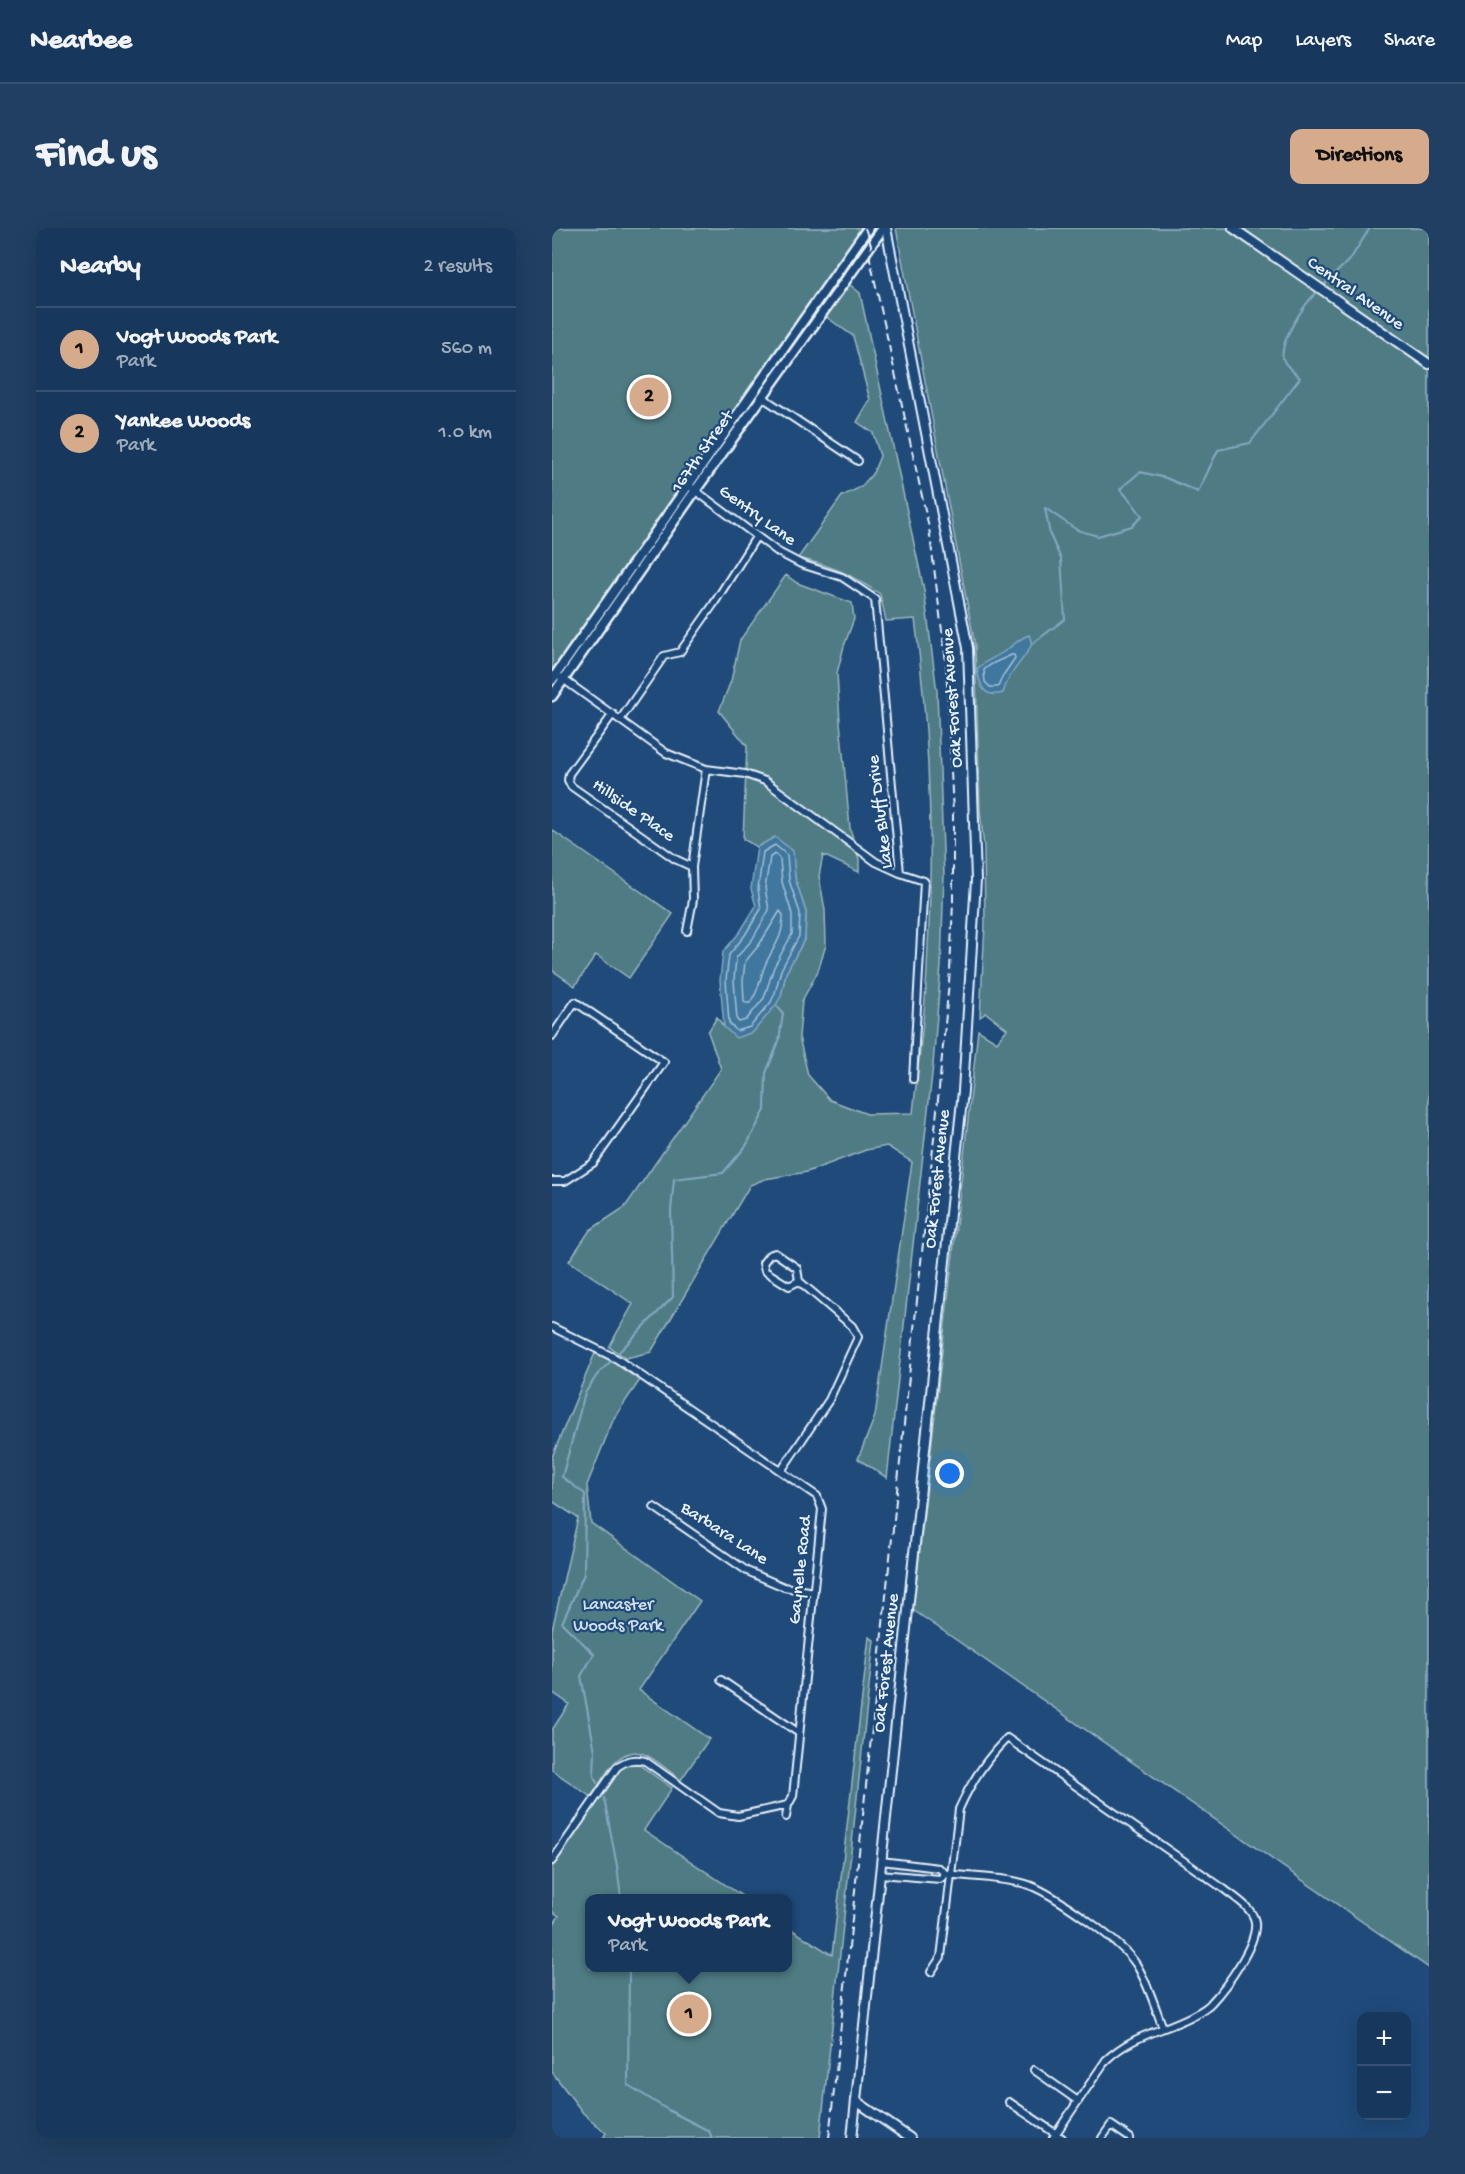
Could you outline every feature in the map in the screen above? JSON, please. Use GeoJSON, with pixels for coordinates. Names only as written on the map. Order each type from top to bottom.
{"type":"FeatureCollection","features":[{"type":"Feature","properties":{"kind":"main road","name":"167th Street"},"geometry":{"type":"LineString","coordinates":[[552,696],[557,678],[687,485],[868,228]]}},
{"type":"Feature","properties":{"kind":"main road","name":"167th Street"},"geometry":{"type":"LineString","coordinates":[[557,678],[884,228]]}},
{"type":"Feature","properties":{"kind":"street","name":"Oak Forest Avenue"},"geometry":{"type":"LineString","coordinates":[[852,2138],[963,1091],[977,857],[968,648],[884,228]]}},
{"type":"Feature","properties":{"kind":"street","name":"Central Avenue"},"geometry":{"type":"LineString","coordinates":[[1233,228],[1429,364]]}},
{"type":"Feature","properties":{"kind":"street"},"geometry":{"type":"LineString","coordinates":[[762,397],[858,460]]}},
{"type":"Feature","properties":{"kind":"street","name":"Gentry Lane"},"geometry":{"type":"LineString","coordinates":[[687,485],[736,519],[756,537],[790,559],[842,577],[875,599]]}},
{"type":"Feature","properties":{"kind":"street"},"geometry":{"type":"LineString","coordinates":[[620,720],[664,656],[680,652],[756,537]]}},
{"type":"Feature","properties":{"kind":"street","name":"Lake Bluff Drive"},"geometry":{"type":"LineString","coordinates":[[875,599],[900,873],[924,881],[913,1079]]}},
{"type":"Feature","properties":{"kind":"street"},"geometry":{"type":"LineString","coordinates":[[557,678],[613,714],[666,753],[706,769],[745,774],[765,781],[876,861],[900,873]]}},
{"type":"Feature","properties":{"kind":"street","name":"Hillside Place"},"geometry":{"type":"LineString","coordinates":[[613,714],[569,774],[568,780],[571,786],[675,859],[692,867]]}},
{"type":"Feature","properties":{"kind":"street"},"geometry":{"type":"LineString","coordinates":[[687,931],[693,900],[692,867],[706,769]]}},
{"type":"Feature","properties":{"kind":"street"},"geometry":{"type":"LineString","coordinates":[[552,1036],[575,1002],[664,1062],[593,1163],[565,1182],[552,1181]]}},
{"type":"Feature","properties":{"kind":"street"},"geometry":{"type":"LineString","coordinates":[[781,1471],[819,1416],[858,1337],[852,1326],[799,1281],[797,1268],[775,1252],[769,1255],[763,1263],[765,1270],[789,1286],[799,1281]]}},
{"type":"Feature","properties":{"kind":"street","name":"Gaynelle Road"},"geometry":{"type":"LineString","coordinates":[[552,1327],[617,1359],[817,1496],[822,1509],[814,1592],[793,1796],[788,1805],[786,1817]]}},
{"type":"Feature","properties":{"kind":"street","name":"Barbara Lane"},"geometry":{"type":"LineString","coordinates":[[654,1506],[747,1571],[784,1587],[814,1592]]}},
{"type":"Feature","properties":{"kind":"street"},"geometry":{"type":"LineString","coordinates":[[721,1680],[799,1733]]}},
{"type":"Feature","properties":{"kind":"street"},"geometry":{"type":"LineString","coordinates":[[931,1972],[940,1957],[948,1874],[959,1809],[965,1795],[1007,1738],[1248,1908],[1255,1921],[1253,1937],[1245,1956],[1210,2005],[1191,2016],[1132,2040],[1117,2050],[1106,2060],[1057,2137],[1008,2102]]}},
{"type":"Feature","properties":{"kind":"street"},"geometry":{"type":"LineString","coordinates":[[552,1861],[617,1767],[626,1761],[636,1759],[645,1761],[719,1813],[738,1816],[788,1805]]}},
{"type":"Feature","properties":{"kind":"street"},"geometry":{"type":"LineString","coordinates":[[881,1861],[939,1868],[948,1874],[1027,1885],[1046,1893],[1115,1940],[1137,1965],[1163,2028]]}},
{"type":"Feature","properties":{"kind":"street"},"geometry":{"type":"LineString","coordinates":[[880,1874],[940,1879],[948,1874]]}},
{"type":"Feature","properties":{"kind":"street"},"geometry":{"type":"LineString","coordinates":[[1034,2070],[1078,2101]]}},
{"type":"Feature","properties":{"kind":"street"},"geometry":{"type":"LineString","coordinates":[[856,2101],[910,2138]]}},
{"type":"Feature","properties":{"kind":"street"},"geometry":{"type":"LineString","coordinates":[[1102,2138],[1111,2125],[1130,2138]]}},
{"type":"Feature","properties":{"kind":"green space"},"geometry":{"type":"Polygon","coordinates":[[[552,228],[862,228],[552,674],[552,228]]]}},
{"type":"Feature","properties":{"kind":"green space"},"geometry":{"type":"Polygon","coordinates":[[[896,228],[1429,228],[1429,1968],[913,1610],[978,1030],[997,1042],[1007,1029],[986,1013],[980,1017],[985,925],[984,848],[980,809],[975,645],[896,228]]]}},
{"type":"Feature","properties":{"kind":"green space"},"geometry":{"type":"Polygon","coordinates":[[[849,284],[860,293],[924,590],[937,692],[944,876],[941,965],[933,1065],[887,1478],[858,1459],[875,1416],[912,1162],[887,1146],[866,1150],[807,1172],[765,1179],[750,1185],[651,1352],[626,1358],[609,1347],[633,1304],[569,1261],[590,1230],[625,1207],[721,1069],[708,1032],[717,1017],[724,1027],[781,996],[786,973],[805,938],[806,912],[795,878],[792,851],[775,838],[757,847],[743,839],[747,746],[719,711],[731,681],[740,640],[786,575],[797,583],[852,603],[854,619],[837,673],[850,828],[859,859],[859,872],[823,855],[819,876],[825,910],[826,945],[818,971],[802,1001],[799,1037],[808,1075],[830,1100],[867,1114],[913,1113],[926,987],[930,881],[927,750],[915,619],[886,621],[880,594],[841,572],[798,558],[842,496],[861,487],[873,473],[880,456],[873,433],[857,422],[870,400],[853,336],[825,316],[849,284]]]}},
{"type":"Feature","properties":{"kind":"green space"},"geometry":{"type":"Polygon","coordinates":[[[552,830],[673,914],[629,978],[596,955],[575,986],[552,970],[552,830]]]}},
{"type":"Feature","properties":{"kind":"green space","name":"Lancaster Woods Park"},"geometry":{"type":"Polygon","coordinates":[[[595,1353],[640,1380],[614,1418],[587,1485],[591,1523],[700,1601],[639,1690],[709,1739],[681,1780],[659,1763],[636,1752],[620,1758],[613,1764],[591,1797],[552,1770],[552,1730],[569,1704],[552,1692],[552,1630],[578,1518],[552,1501],[552,1457],[595,1353]]]}},
{"type":"Feature","properties":{"kind":"green space"},"geometry":{"type":"Polygon","coordinates":[[[869,1637],[874,1640],[820,2138],[603,2138],[606,2133],[583,2113],[552,2072],[552,1927],[559,1916],[552,1911],[552,1868],[620,1769],[629,1763],[638,1764],[672,1788],[644,1830],[739,1894],[585,1894],[585,1972],[792,1972],[792,1930],[832,1955],[869,1637]]]}},
{"type":"Feature","properties":{"kind":"water"},"geometry":{"type":"Polygon","coordinates":[[[1029,635],[1032,644],[1009,679],[1003,693],[987,692],[981,685],[977,669],[1029,635]]]}},
{"type":"Feature","properties":{"kind":"water"},"geometry":{"type":"Polygon","coordinates":[[[775,837],[793,851],[795,878],[806,912],[805,938],[786,973],[781,996],[776,1005],[753,1032],[736,1038],[724,1027],[720,980],[723,952],[740,932],[756,906],[751,889],[757,847],[775,837]]]}},
{"type":"Feature","properties":{"kind":"waterway"},"geometry":{"type":"LineString","coordinates":[[1322,287],[1351,258],[1370,228]]}},
{"type":"Feature","properties":{"kind":"waterway"},"geometry":{"type":"LineString","coordinates":[[1032,644],[1065,619],[1061,559],[1050,535],[1045,508],[1077,530],[1098,536],[1132,526],[1142,516],[1120,489],[1140,472],[1166,478],[1198,492],[1218,450],[1250,443],[1300,378],[1284,361],[1284,344],[1306,304],[1318,291]]}},
{"type":"Feature","properties":{"kind":"waterway"},"geometry":{"type":"LineString","coordinates":[[618,1353],[673,1297],[671,1211],[674,1179],[723,1173],[746,1146],[765,1110],[766,1073],[779,1041],[783,1013],[776,1005]]}},
{"type":"Feature","properties":{"kind":"waterway"},"geometry":{"type":"LineString","coordinates":[[597,1783],[594,1776],[595,1751],[581,1676],[594,1654],[562,1623],[584,1574],[585,1494],[562,1477],[585,1393],[597,1375],[610,1362]]}},
{"type":"Feature","properties":{"kind":"waterway"},"geometry":{"type":"LineString","coordinates":[[604,1798],[620,1894]]}},
{"type":"Feature","properties":{"kind":"waterway"},"geometry":{"type":"LineString","coordinates":[[629,1972],[628,2085],[668,2110],[709,2131],[712,2138]]}},
{"type":"Feature","properties":{"kind":"railway"},"geometry":{"type":"LineString","coordinates":[[829,2138],[937,1110],[950,971],[953,902],[953,814],[946,662],[929,528],[870,259],[871,245],[865,228]]}},
{"type":"Feature","properties":{"kind":"place","name":"Yankee Woods"},"geometry":{"type":"Point","coordinates":[649,397]}},
{"type":"Feature","properties":{"kind":"place","name":"Vogt Woods Park"},"geometry":{"type":"Point","coordinates":[689,2014]}}]}
